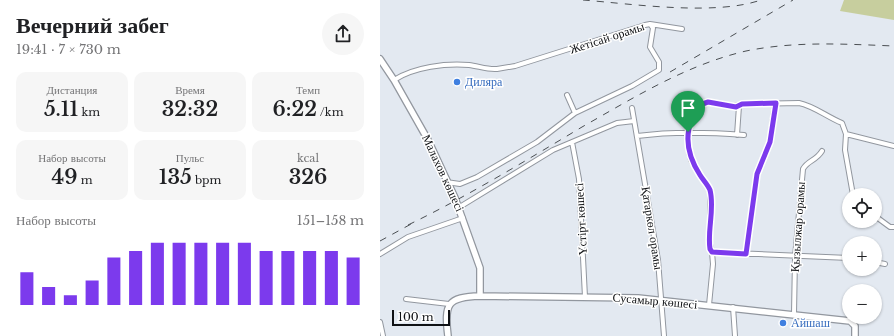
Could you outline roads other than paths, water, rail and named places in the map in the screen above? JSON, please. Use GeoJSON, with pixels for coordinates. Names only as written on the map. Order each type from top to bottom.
{"type":"FeatureCollection","features":[{"type":"Feature","properties":{"kind":"main road","name":"Малахов көшесі"},"geometry":{"type":"LineString","coordinates":[[380,59],[394,80],[428,140],[463,218],[480,268],[480,296]]}},
{"type":"Feature","properties":{"kind":"main road","name":"Сусамыр көшесі"},"geometry":{"type":"LineString","coordinates":[[449,304],[457,299],[480,296],[585,297],[662,300],[794,314],[853,323],[855,336]]}},
{"type":"Feature","properties":{"kind":"main road"},"geometry":{"type":"LineString","coordinates":[[448,336],[446,313],[449,304]]}},
{"type":"Feature","properties":{"kind":"street"},"geometry":{"type":"LineString","coordinates":[[650,24],[682,29]]}},
{"type":"Feature","properties":{"kind":"street","name":"Жетісай орамы"},"geometry":{"type":"LineString","coordinates":[[394,80],[402,74],[450,65],[468,65],[496,69],[515,66],[650,24],[653,28],[650,47],[659,62],[659,70],[632,86],[575,113],[537,142],[477,177],[460,184],[446,182]]}},
{"type":"Feature","properties":{"kind":"street"},"geometry":{"type":"LineString","coordinates":[[567,94],[575,113]]}},
{"type":"Feature","properties":{"kind":"street"},"geometry":{"type":"LineString","coordinates":[[709,305],[712,252],[710,244],[710,191],[691,160],[689,152],[688,132],[697,108],[708,102],[736,107],[742,104],[776,103],[807,105],[830,118],[842,122],[846,134],[845,150],[852,188]]}},
{"type":"Feature","properties":{"kind":"street"},"geometry":{"type":"LineString","coordinates":[[746,254],[757,174],[770,142],[776,103]]}},
{"type":"Feature","properties":{"kind":"street"},"geometry":{"type":"LineString","coordinates":[[737,135],[739,106]]}},
{"type":"Feature","properties":{"kind":"street","name":"Қатаркөл орамы"},"geometry":{"type":"LineString","coordinates":[[632,108],[658,260],[664,336]]}},
{"type":"Feature","properties":{"kind":"street"},"geometry":{"type":"LineString","coordinates":[[458,208],[553,150],[624,121],[634,121]]}},
{"type":"Feature","properties":{"kind":"street"},"geometry":{"type":"LineString","coordinates":[[637,136],[662,132],[744,135]]}},
{"type":"Feature","properties":{"kind":"street"},"geometry":{"type":"LineString","coordinates":[[846,134],[894,146]]}},
{"type":"Feature","properties":{"kind":"street","name":"Үстірт көшесі"},"geometry":{"type":"LineString","coordinates":[[572,142],[579,179],[585,297]]}},
{"type":"Feature","properties":{"kind":"street","name":"Қызылжар орамы"},"geometry":{"type":"LineString","coordinates":[[794,314],[795,257],[803,168],[806,164],[818,157],[822,151]]}},
{"type":"Feature","properties":{"kind":"street"},"geometry":{"type":"LineString","coordinates":[[380,254],[408,237],[463,218]]}},
{"type":"Feature","properties":{"kind":"street"},"geometry":{"type":"LineString","coordinates":[[882,221],[892,227]]}},
{"type":"Feature","properties":{"kind":"street"},"geometry":{"type":"LineString","coordinates":[[712,252],[795,257],[842,258]]}},
{"type":"Feature","properties":{"kind":"street"},"geometry":{"type":"LineString","coordinates":[[406,299],[449,304]]}},
{"type":"Feature","properties":{"kind":"street"},"geometry":{"type":"LineString","coordinates":[[733,307],[735,336]]}},
{"type":"Feature","properties":{"kind":"street"},"geometry":{"type":"LineString","coordinates":[[380,322],[383,336]]}},
{"type":"Feature","properties":{"kind":"railway"},"geometry":{"type":"LineString","coordinates":[[583,0],[674,8],[721,7],[742,5],[761,0]]}},
{"type":"Feature","properties":{"kind":"railway"},"geometry":{"type":"LineString","coordinates":[[670,72],[793,0]]}},
{"type":"Feature","properties":{"kind":"railway"},"geometry":{"type":"LineString","coordinates":[[408,225],[474,190],[641,93],[682,73],[724,57],[746,51],[801,44],[894,46]]}},
{"type":"Feature","properties":{"kind":"railway"},"geometry":{"type":"LineString","coordinates":[[380,241],[413,223]]}},
{"type":"Feature","properties":{"kind":"place","name":"Диляра"},"geometry":{"type":"Point","coordinates":[457,82]}},
{"type":"Feature","properties":{"kind":"place","name":"Айшаш"},"geometry":{"type":"Point","coordinates":[783,323]}}]}
